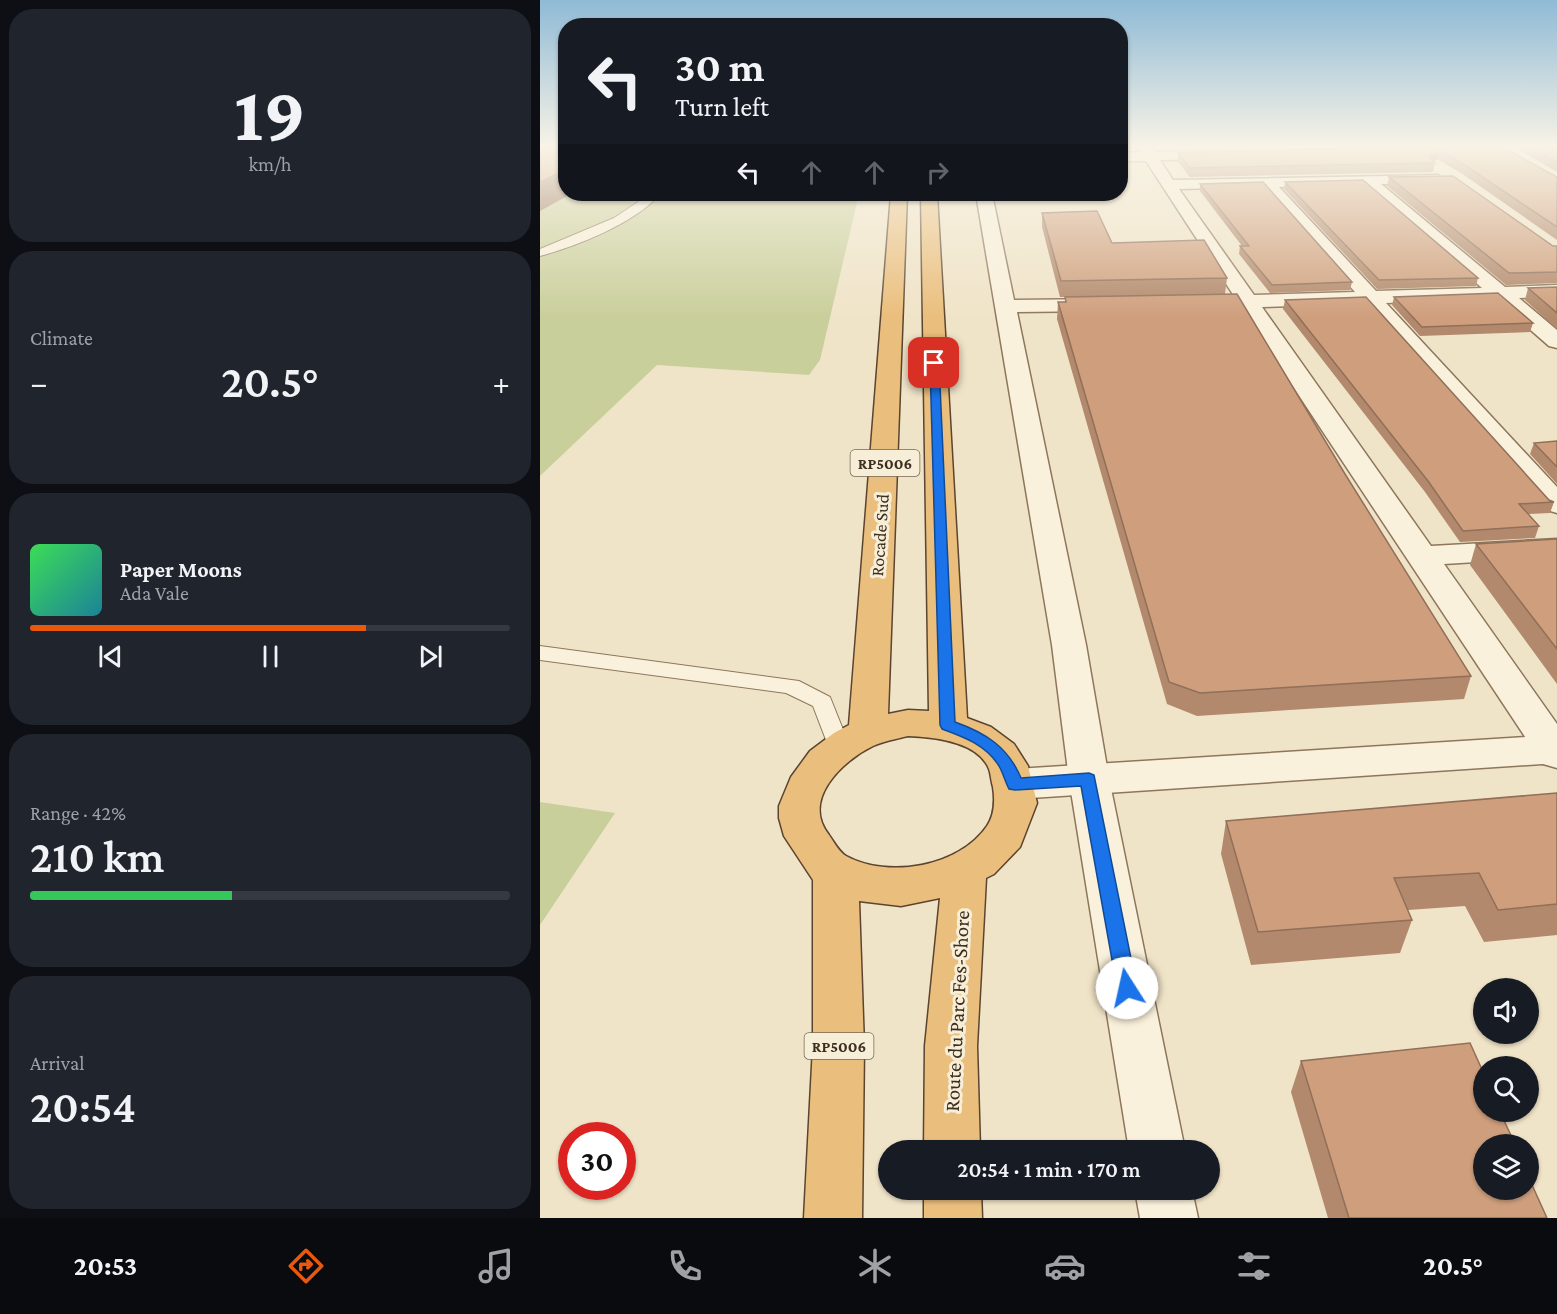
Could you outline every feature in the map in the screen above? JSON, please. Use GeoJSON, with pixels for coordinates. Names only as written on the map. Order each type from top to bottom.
{"type":"FeatureCollection","features":[{"type":"Feature","properties":{"kind":"highway","name":"Rocade Sud"},"geometry":{"type":"LineString","coordinates":[[854,740],[898,204]]}},
{"type":"Feature","properties":{"kind":"highway","name":"RP5006"},"geometry":{"type":"LineString","coordinates":[[929,204],[948,725]]}},
{"type":"Feature","properties":{"kind":"highway"},"geometry":{"type":"LineString","coordinates":[[908,723],[948,725],[972,734],[992,746],[1007,764],[1015,784],[1015,808],[1007,831],[989,853],[964,871],[922,886],[876,887],[835,874],[810,851],[799,822],[802,795],[816,769],[854,740],[908,723]]}},
{"type":"Feature","properties":{"kind":"highway","name":"Route du Parc Fes-Shore"},"geometry":{"type":"LineString","coordinates":[[952,1140],[951,1046],[964,871]]}},
{"type":"Feature","properties":{"kind":"highway","name":"RP5006"},"geometry":{"type":"LineString","coordinates":[[832,1218],[840,958],[835,874]]}},
{"type":"Feature","properties":{"kind":"highway"},"geometry":{"type":"LineString","coordinates":[[953,1200],[953,1218]]}},
{"type":"Feature","properties":{"kind":"street"},"geometry":{"type":"LineString","coordinates":[[986,204],[1069,645],[1089,779],[1155,1140]]}},
{"type":"Feature","properties":{"kind":"street"},"geometry":{"type":"LineString","coordinates":[[1181,204],[1556,751]]}},
{"type":"Feature","properties":{"kind":"street"},"geometry":{"type":"LineString","coordinates":[[1285,204],[1557,504]]}},
{"type":"Feature","properties":{"kind":"street"},"geometry":{"type":"LineString","coordinates":[[1395,204],[1557,341]]}},
{"type":"Feature","properties":{"kind":"street"},"geometry":{"type":"LineString","coordinates":[[1214,303],[1557,291]]}},
{"type":"Feature","properties":{"kind":"street"},"geometry":{"type":"LineString","coordinates":[[1005,306],[1121,304]]}},
{"type":"Feature","properties":{"kind":"street"},"geometry":{"type":"LineString","coordinates":[[1421,556],[1557,548]]}},
{"type":"Feature","properties":{"kind":"street"},"geometry":{"type":"LineString","coordinates":[[1015,784],[1556,751]]}},
{"type":"Feature","properties":{"kind":"street"},"geometry":{"type":"LineString","coordinates":[[1166,1200],[1169,1218]]}},
{"type":"Feature","properties":{"kind":"lane"},"geometry":{"type":"LineString","coordinates":[[540,253],[579,238],[645,204]]}},
{"type":"Feature","properties":{"kind":"lane"},"geometry":{"type":"LineString","coordinates":[[540,653],[790,686],[822,702],[854,740]]}},
{"type":"Feature","properties":{"kind":"green space"},"geometry":{"type":"Polygon","coordinates":[[[540,204],[857,204],[820,360],[809,375],[657,365],[540,476],[540,204]]]}},
{"type":"Feature","properties":{"kind":"green space"},"geometry":{"type":"Polygon","coordinates":[[[540,802],[615,813],[540,925],[540,802]]]}},
{"type":"Feature","properties":{"kind":"building"},"geometry":{"type":"Polygon","coordinates":[[[1216,204],[1282,204],[1352,282],[1272,285],[1240,246],[1249,246],[1216,204]]]}},
{"type":"Feature","properties":{"kind":"building"},"geometry":{"type":"Polygon","coordinates":[[[1306,204],[1391,204],[1478,278],[1379,280],[1306,204]]]}},
{"type":"Feature","properties":{"kind":"building"},"geometry":{"type":"Polygon","coordinates":[[[1423,204],[1493,204],[1553,246],[1557,246],[1557,272],[1509,273],[1423,204]]]}},
{"type":"Feature","properties":{"kind":"building"},"geometry":{"type":"Polygon","coordinates":[[[1522,204],[1557,204],[1557,227],[1522,204]]]}},
{"type":"Feature","properties":{"kind":"building"},"geometry":{"type":"Polygon","coordinates":[[[1097,211],[1112,243],[1204,240],[1227,278],[1061,281],[1042,213],[1097,211]]]}},
{"type":"Feature","properties":{"kind":"building"},"geometry":{"type":"Polygon","coordinates":[[[1557,287],[1557,313],[1528,288],[1557,287]]]}},
{"type":"Feature","properties":{"kind":"building"},"geometry":{"type":"Polygon","coordinates":[[[1498,293],[1533,323],[1422,327],[1394,297],[1498,293]]]}},
{"type":"Feature","properties":{"kind":"building"},"geometry":{"type":"Polygon","coordinates":[[[1237,294],[1345,474],[1471,676],[1200,693],[1169,682],[1058,302],[1066,302],[1065,297],[1237,294]]]}},
{"type":"Feature","properties":{"kind":"building"},"geometry":{"type":"Polygon","coordinates":[[[1366,297],[1549,500],[1554,502],[1519,504],[1539,526],[1463,531],[1428,481],[1285,300],[1366,297]]]}},
{"type":"Feature","properties":{"kind":"building"},"geometry":{"type":"Polygon","coordinates":[[[1557,441],[1557,467],[1534,443],[1557,441]]]}},
{"type":"Feature","properties":{"kind":"building"},"geometry":{"type":"Polygon","coordinates":[[[1557,539],[1557,649],[1476,544],[1557,539]]]}},
{"type":"Feature","properties":{"kind":"building"},"geometry":{"type":"Polygon","coordinates":[[[1557,793],[1557,904],[1498,910],[1479,873],[1394,878],[1412,920],[1258,932],[1226,821],[1557,793]]]}},
{"type":"Feature","properties":{"kind":"building"},"geometry":{"type":"Polygon","coordinates":[[[1470,1043],[1476,1056],[1473,1056],[1473,1122],[1505,1122],[1510,1134],[1473,1134],[1473,1200],[1539,1200],[1547,1218],[1349,1218],[1301,1061],[1470,1043]]]}},
{"type":"Feature","properties":{"kind":"route"},"geometry":{"type":"LineString","coordinates":[[934,363],[948,725],[972,734],[992,746],[1007,764],[1015,784],[1089,779],[1127,988]]}}]}
